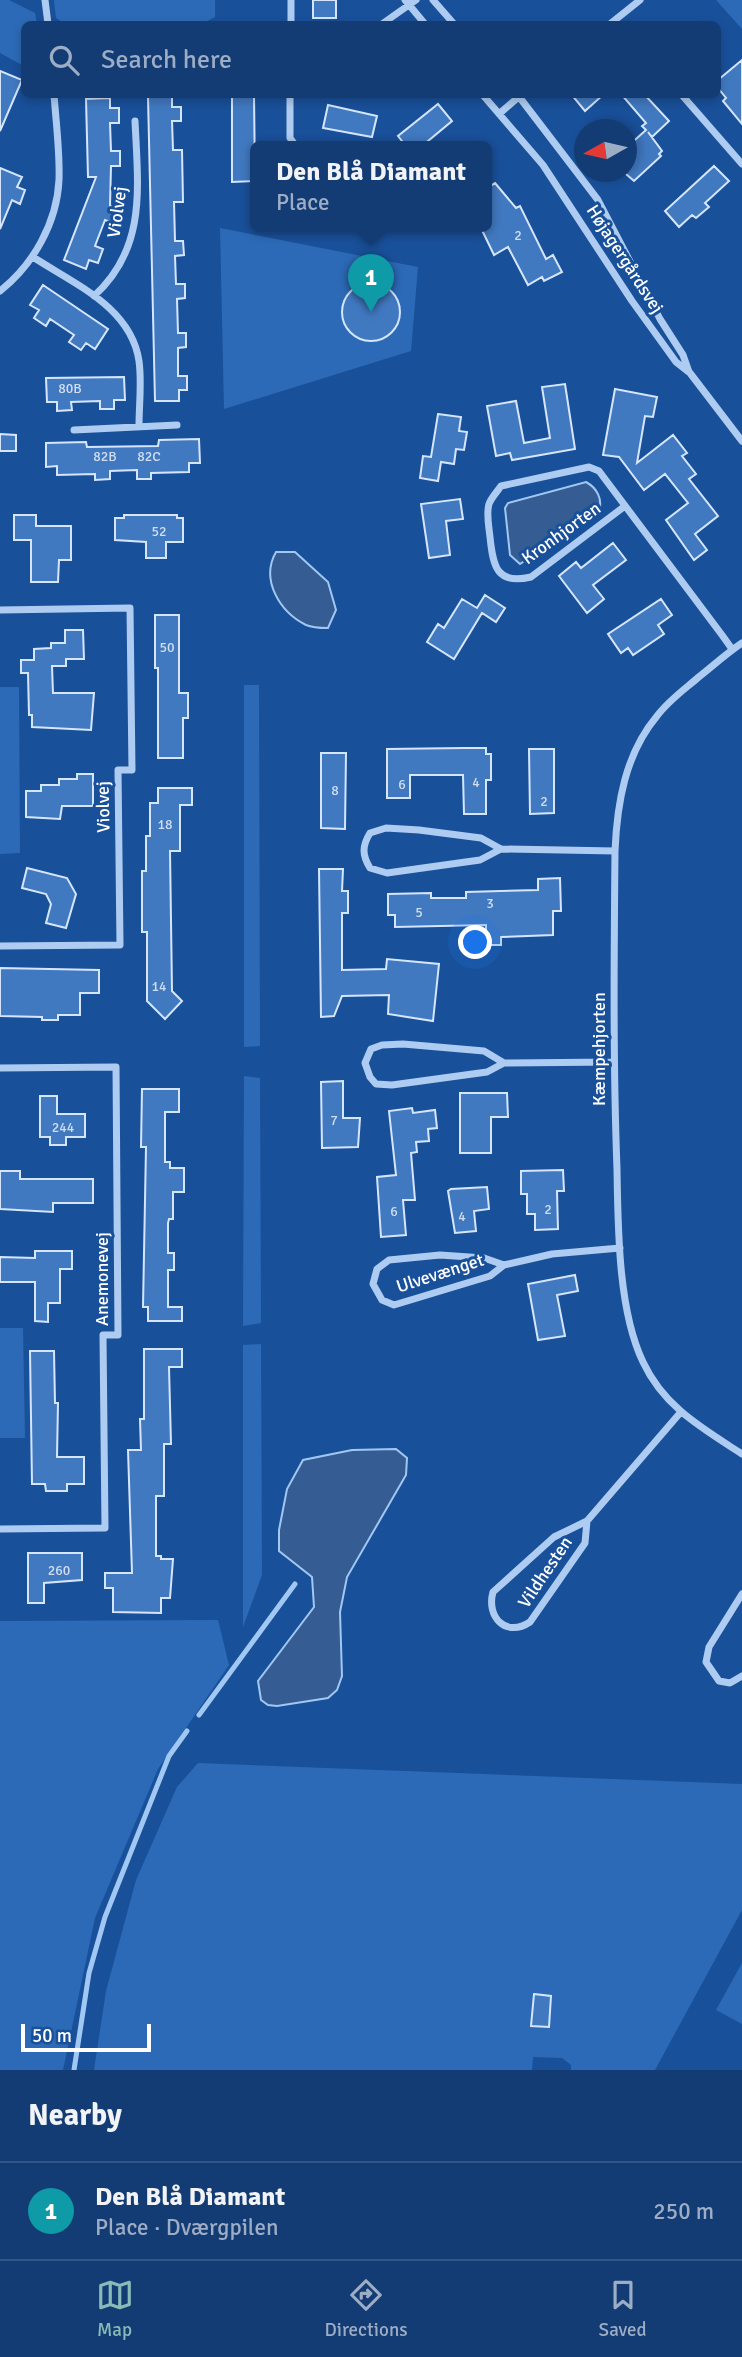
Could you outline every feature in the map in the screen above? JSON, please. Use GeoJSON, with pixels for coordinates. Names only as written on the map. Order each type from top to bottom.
{"type":"FeatureCollection","features":[{"type":"Feature","properties":{"kind":"street"},"geometry":{"type":"LineString","coordinates":[[45,0],[48,21]]}},
{"type":"Feature","properties":{"kind":"street"},"geometry":{"type":"LineString","coordinates":[[291,0],[291,21]]}},
{"type":"Feature","properties":{"kind":"street"},"geometry":{"type":"LineString","coordinates":[[433,0],[451,21]]}},
{"type":"Feature","properties":{"kind":"street"},"geometry":{"type":"LineString","coordinates":[[621,21],[640,0]]}},
{"type":"Feature","properties":{"kind":"street"},"geometry":{"type":"LineString","coordinates":[[387,21],[410,2],[423,21]]}},
{"type":"Feature","properties":{"kind":"street"},"geometry":{"type":"LineString","coordinates":[[0,291],[33,257],[51,220],[59,182],[54,98]]}},
{"type":"Feature","properties":{"kind":"street"},"geometry":{"type":"LineString","coordinates":[[290,98],[289,138],[292,141]]}},
{"type":"Feature","properties":{"kind":"street","name":"Højagergårdsvej"},"geometry":{"type":"LineString","coordinates":[[485,98],[543,165],[639,311],[676,362],[690,373],[742,440]]}},
{"type":"Feature","properties":{"kind":"street"},"geometry":{"type":"LineString","coordinates":[[499,114],[516,98]]}},
{"type":"Feature","properties":{"kind":"street","name":"Højagergårdsvej"},"geometry":{"type":"LineString","coordinates":[[521,98],[598,200],[660,319],[683,355],[690,373]]}},
{"type":"Feature","properties":{"kind":"street"},"geometry":{"type":"LineString","coordinates":[[684,98],[742,164]]}},
{"type":"Feature","properties":{"kind":"street","name":"Violvej"},"geometry":{"type":"LineString","coordinates":[[94,296],[109,282],[123,261],[133,233],[138,196],[135,121]]}},
{"type":"Feature","properties":{"kind":"street"},"geometry":{"type":"LineString","coordinates":[[33,257],[94,296],[127,326],[139,362],[139,426]]}},
{"type":"Feature","properties":{"kind":"street"},"geometry":{"type":"LineString","coordinates":[[74,430],[177,425]]}},
{"type":"Feature","properties":{"kind":"street","name":"Kronhjorten"},"geometry":{"type":"LineString","coordinates":[[625,506],[531,577],[516,580],[499,573],[493,561],[489,502],[501,486],[589,467],[599,471],[733,649]]}},
{"type":"Feature","properties":{"kind":"street","name":"Violvej"},"geometry":{"type":"LineString","coordinates":[[0,610],[130,608],[132,770],[118,770],[120,945],[0,946]]}},
{"type":"Feature","properties":{"kind":"street","name":"Kæmpehjorten"},"geometry":{"type":"LineString","coordinates":[[742,642],[667,704],[655,717],[635,750],[618,808],[615,852],[613,1062],[620,1248],[628,1320],[642,1362],[659,1389],[680,1413],[742,1454]]}},
{"type":"Feature","properties":{"kind":"street"},"geometry":{"type":"LineString","coordinates":[[501,849],[480,860],[387,873],[370,868],[364,857],[364,843],[370,833],[386,828],[481,838],[501,849],[615,852]]}},
{"type":"Feature","properties":{"kind":"street"},"geometry":{"type":"LineString","coordinates":[[504,1063],[484,1051],[403,1044],[382,1045],[372,1049],[365,1063],[376,1084],[392,1085],[487,1072],[504,1063],[613,1062]]}},
{"type":"Feature","properties":{"kind":"street","name":"Anemonevej"},"geometry":{"type":"LineString","coordinates":[[0,1068],[116,1067],[118,1322],[118,1335],[103,1335],[105,1528],[0,1529]]}},
{"type":"Feature","properties":{"kind":"street","name":"Ulvevænget"},"geometry":{"type":"LineString","coordinates":[[504,1265],[484,1258],[440,1255],[389,1260],[377,1269],[373,1284],[382,1300],[394,1305],[491,1276],[504,1265],[552,1254],[620,1248]]}},
{"type":"Feature","properties":{"kind":"street","name":"Vildhesten"},"geometry":{"type":"LineString","coordinates":[[587,1521],[585,1543],[530,1622],[520,1629],[500,1623],[490,1602],[493,1592],[554,1537],[587,1521],[680,1413]]}},
{"type":"Feature","properties":{"kind":"street"},"geometry":{"type":"LineString","coordinates":[[742,1594],[709,1647],[706,1662],[719,1681],[730,1683],[742,1676]]}},
{"type":"Feature","properties":{"kind":"shaded area"},"geometry":{"type":"Polygon","coordinates":[[[0,0],[9,0],[35,13],[36,21],[21,21],[21,64],[0,53],[0,0]]]}},
{"type":"Feature","properties":{"kind":"shaded area"},"geometry":{"type":"Polygon","coordinates":[[[54,0],[215,0],[215,17],[208,21],[60,21],[56,18],[54,0]]]}},
{"type":"Feature","properties":{"kind":"shaded area"},"geometry":{"type":"Polygon","coordinates":[[[716,0],[742,0],[742,29],[716,0]]]}},
{"type":"Feature","properties":{"kind":"shaded area"},"geometry":{"type":"Polygon","coordinates":[[[220,228],[418,267],[411,351],[224,409],[220,228]]]}},
{"type":"Feature","properties":{"kind":"shaded area"},"geometry":{"type":"Polygon","coordinates":[[[586,482],[598,494],[599,512],[520,564],[510,555],[505,508],[508,503],[586,482]]]}},
{"type":"Feature","properties":{"kind":"shaded area"},"geometry":{"type":"Polygon","coordinates":[[[276,552],[295,552],[328,582],[336,610],[328,628],[306,625],[281,604],[275,594],[270,573],[276,552]]]}},
{"type":"Feature","properties":{"kind":"shaded area"},"geometry":{"type":"Polygon","coordinates":[[[244,685],[259,685],[260,1046],[244,1047],[244,685]]]}},
{"type":"Feature","properties":{"kind":"shaded area"},"geometry":{"type":"Polygon","coordinates":[[[0,687],[19,687],[20,853],[0,854],[0,687]]]}},
{"type":"Feature","properties":{"kind":"shaded area"},"geometry":{"type":"Polygon","coordinates":[[[244,1076],[260,1078],[261,1323],[243,1326],[244,1076]]]}},
{"type":"Feature","properties":{"kind":"shaded area"},"geometry":{"type":"Polygon","coordinates":[[[0,1328],[23,1328],[25,1438],[0,1438],[0,1328]]]}},
{"type":"Feature","properties":{"kind":"shaded area"},"geometry":{"type":"Polygon","coordinates":[[[261,1344],[262,1575],[243,1627],[243,1345],[261,1344]]]}},
{"type":"Feature","properties":{"kind":"shaded area"},"geometry":{"type":"Polygon","coordinates":[[[396,1449],[407,1458],[406,1475],[347,1577],[340,1612],[342,1676],[337,1690],[328,1698],[268,1705],[261,1700],[258,1681],[314,1607],[312,1577],[279,1551],[279,1530],[287,1489],[303,1460],[352,1450],[396,1449]]]}},
{"type":"Feature","properties":{"kind":"shaded area"},"geometry":{"type":"Polygon","coordinates":[[[218,1620],[229,1665],[158,1769],[95,1918],[63,2070],[0,2070],[0,1621],[218,1620]]]}},
{"type":"Feature","properties":{"kind":"shaded area"},"geometry":{"type":"Polygon","coordinates":[[[198,1763],[742,1784],[742,1910],[655,2070],[571,2070],[571,2065],[562,2058],[533,2057],[532,2070],[94,2070],[106,1991],[136,1880],[177,1787],[198,1763]]]}},
{"type":"Feature","properties":{"kind":"shaded area"},"geometry":{"type":"Polygon","coordinates":[[[742,1963],[742,2024],[716,2010],[742,1963]]]}},
{"type":"Feature","properties":{"kind":"building"},"geometry":{"type":"Polygon","coordinates":[[[313,0],[336,0],[336,18],[313,18],[313,0]]]}},
{"type":"Feature","properties":{"kind":"building"},"geometry":{"type":"Polygon","coordinates":[[[742,60],[742,124],[723,101],[726,98],[721,92],[721,78],[742,60]]]}},
{"type":"Feature","properties":{"kind":"building"},"geometry":{"type":"Polygon","coordinates":[[[0,71],[21,80],[21,82],[0,131],[0,71]]]}},
{"type":"Feature","properties":{"kind":"building"},"geometry":{"type":"Polygon","coordinates":[[[110,98],[110,108],[119,108],[119,123],[110,123],[111,151],[120,151],[120,166],[111,166],[110,206],[118,209],[113,223],[105,220],[95,246],[103,249],[98,263],[89,260],[86,269],[64,260],[96,177],[88,177],[86,99],[110,98]]]}},
{"type":"Feature","properties":{"kind":"building"},"geometry":{"type":"Polygon","coordinates":[[[148,98],[172,98],[172,107],[181,107],[181,121],[172,121],[173,150],[182,150],[183,202],[174,202],[175,241],[183,241],[184,255],[175,256],[176,284],[185,284],[185,298],[177,299],[178,333],[186,333],[186,347],[178,348],[178,376],[187,376],[187,390],[179,390],[179,401],[155,401],[148,98]]]}},
{"type":"Feature","properties":{"kind":"building"},"geometry":{"type":"Polygon","coordinates":[[[232,98],[254,98],[255,141],[250,141],[250,181],[232,182],[232,98]]]}},
{"type":"Feature","properties":{"kind":"building"},"geometry":{"type":"Polygon","coordinates":[[[574,98],[600,98],[585,111],[574,98]]]}},
{"type":"Feature","properties":{"kind":"building"},"geometry":{"type":"Polygon","coordinates":[[[624,98],[648,98],[669,121],[652,137],[648,132],[662,151],[659,154],[661,156],[637,178],[637,138],[646,130],[642,126],[646,123],[624,98]]]}},
{"type":"Feature","properties":{"kind":"building"},"geometry":{"type":"Polygon","coordinates":[[[438,104],[452,121],[428,141],[402,141],[398,136],[438,104]]]}},
{"type":"Feature","properties":{"kind":"building"},"geometry":{"type":"Polygon","coordinates":[[[328,105],[377,116],[372,137],[323,128],[328,105]]]}},
{"type":"Feature","properties":{"kind":"building"},"geometry":{"type":"Polygon","coordinates":[[[714,166],[729,181],[705,203],[709,207],[696,218],[692,215],[679,227],[665,211],[714,166]]]}},
{"type":"Feature","properties":{"kind":"building"},"geometry":{"type":"Polygon","coordinates":[[[0,168],[22,177],[17,187],[25,190],[20,204],[12,200],[0,229],[0,168]]]}},
{"type":"Feature","properties":{"kind":"building"},"geometry":{"type":"Polygon","coordinates":[[[495,183],[516,208],[520,206],[546,259],[553,255],[562,272],[544,281],[542,277],[528,285],[508,247],[494,255],[483,232],[492,232],[492,185],[495,183]]]}},
{"type":"Feature","properties":{"kind":"building"},"geometry":{"type":"Polygon","coordinates":[[[371,283],[387,288],[395,296],[400,312],[395,328],[387,336],[371,341],[355,336],[347,328],[342,312],[347,296],[355,288],[371,283]]]}},
{"type":"Feature","properties":{"kind":"building"},"geometry":{"type":"Polygon","coordinates":[[[43,285],[108,329],[95,349],[86,343],[81,350],[69,342],[74,335],[50,319],[46,326],[34,318],[39,310],[30,305],[43,285]]]}},
{"type":"Feature","properties":{"kind":"building"},"geometry":{"type":"Polygon","coordinates":[[[124,377],[125,400],[114,400],[114,409],[100,409],[100,401],[71,402],[72,410],[57,411],[57,402],[47,402],[46,378],[124,377]]]}},
{"type":"Feature","properties":{"kind":"building"},"geometry":{"type":"Polygon","coordinates":[[[565,384],[575,449],[512,460],[510,453],[496,456],[487,406],[516,401],[524,443],[550,438],[542,387],[565,384]]]}},
{"type":"Feature","properties":{"kind":"building"},"geometry":{"type":"Polygon","coordinates":[[[615,389],[657,397],[653,417],[645,416],[637,463],[673,435],[687,453],[682,456],[696,474],[689,479],[718,516],[695,534],[707,550],[694,560],[666,520],[688,503],[665,474],[644,490],[619,457],[603,455],[615,389]]]}},
{"type":"Feature","properties":{"kind":"building"},"geometry":{"type":"Polygon","coordinates":[[[438,414],[461,417],[459,431],[467,432],[464,450],[456,449],[454,464],[441,462],[438,481],[420,478],[423,456],[431,457],[438,414]]]}},
{"type":"Feature","properties":{"kind":"building"},"geometry":{"type":"Polygon","coordinates":[[[0,434],[16,435],[16,451],[0,451],[0,434]]]}},
{"type":"Feature","properties":{"kind":"building"},"geometry":{"type":"Polygon","coordinates":[[[199,439],[200,463],[189,463],[189,472],[151,473],[151,479],[137,479],[137,470],[110,471],[110,479],[95,480],[95,474],[57,475],[57,466],[46,467],[46,443],[86,442],[87,447],[158,446],[159,440],[199,439]]]}},
{"type":"Feature","properties":{"kind":"building"},"geometry":{"type":"Polygon","coordinates":[[[460,499],[463,519],[446,521],[450,555],[429,558],[421,504],[460,499]]]}},
{"type":"Feature","properties":{"kind":"building"},"geometry":{"type":"Polygon","coordinates":[[[14,515],[36,515],[36,526],[71,526],[71,560],[59,560],[58,582],[31,582],[31,540],[14,540],[14,515]]]}},
{"type":"Feature","properties":{"kind":"building"},"geometry":{"type":"Polygon","coordinates":[[[124,515],[177,515],[177,518],[183,518],[183,542],[166,542],[166,558],[146,558],[146,542],[115,540],[115,518],[124,518],[124,515]]]}},
{"type":"Feature","properties":{"kind":"building"},"geometry":{"type":"Polygon","coordinates":[[[613,543],[626,560],[593,585],[604,599],[587,613],[559,576],[576,562],[581,568],[613,543]]]}},
{"type":"Feature","properties":{"kind":"building"},"geometry":{"type":"Polygon","coordinates":[[[485,595],[505,608],[496,622],[482,613],[454,659],[427,642],[438,624],[444,628],[462,599],[477,608],[485,595]]]}},
{"type":"Feature","properties":{"kind":"building"},"geometry":{"type":"Polygon","coordinates":[[[661,599],[672,615],[658,625],[664,634],[633,655],[628,648],[621,653],[608,634],[661,599]]]}},
{"type":"Feature","properties":{"kind":"building"},"geometry":{"type":"Polygon","coordinates":[[[155,615],[179,615],[179,693],[188,693],[188,718],[183,718],[183,758],[158,758],[155,615]]]}},
{"type":"Feature","properties":{"kind":"building"},"geometry":{"type":"Polygon","coordinates":[[[65,630],[83,630],[84,659],[66,659],[66,666],[52,666],[53,693],[94,693],[91,730],[32,727],[32,715],[29,715],[28,673],[21,673],[21,660],[34,660],[34,649],[51,648],[51,643],[65,643],[65,630]]]}},
{"type":"Feature","properties":{"kind":"building"},"geometry":{"type":"Polygon","coordinates":[[[486,748],[486,754],[491,754],[491,780],[486,780],[486,814],[464,814],[463,775],[410,775],[410,798],[387,798],[387,749],[486,748]]]}},
{"type":"Feature","properties":{"kind":"building"},"geometry":{"type":"Polygon","coordinates":[[[529,749],[554,749],[554,813],[530,814],[529,749]]]}},
{"type":"Feature","properties":{"kind":"building"},"geometry":{"type":"Polygon","coordinates":[[[321,753],[346,753],[345,829],[321,828],[321,753]]]}},
{"type":"Feature","properties":{"kind":"building"},"geometry":{"type":"Polygon","coordinates":[[[77,774],[93,774],[93,806],[62,806],[60,819],[26,817],[26,791],[41,791],[41,785],[59,785],[59,779],[77,779],[77,774]]]}},
{"type":"Feature","properties":{"kind":"building"},"geometry":{"type":"Polygon","coordinates":[[[158,788],[192,788],[192,805],[180,805],[180,851],[170,851],[172,991],[182,1001],[165,1019],[147,1001],[147,932],[142,932],[142,871],[146,871],[150,803],[158,803],[158,788]]]}},
{"type":"Feature","properties":{"kind":"building"},"geometry":{"type":"Polygon","coordinates":[[[27,868],[67,878],[76,894],[66,928],[46,923],[51,904],[46,894],[22,888],[27,868]]]}},
{"type":"Feature","properties":{"kind":"building"},"geometry":{"type":"Polygon","coordinates":[[[319,869],[343,869],[342,891],[348,891],[348,913],[342,913],[342,970],[386,969],[387,959],[439,964],[433,1021],[388,1014],[389,995],[342,996],[334,1016],[321,1017],[319,869]]]}},
{"type":"Feature","properties":{"kind":"building"},"geometry":{"type":"Polygon","coordinates":[[[560,878],[561,911],[553,911],[553,935],[501,937],[501,945],[486,945],[486,925],[395,927],[395,915],[388,915],[388,894],[431,893],[431,898],[466,898],[466,892],[538,890],[538,879],[560,878]]]}},
{"type":"Feature","properties":{"kind":"building"},"geometry":{"type":"Polygon","coordinates":[[[0,968],[99,970],[99,993],[80,993],[80,1015],[58,1015],[58,1020],[0,1016],[0,968]]]}},
{"type":"Feature","properties":{"kind":"building"},"geometry":{"type":"Polygon","coordinates":[[[343,1081],[343,1118],[360,1118],[358,1147],[322,1148],[321,1082],[343,1081]]]}},
{"type":"Feature","properties":{"kind":"building"},"geometry":{"type":"Polygon","coordinates":[[[142,1089],[179,1089],[179,1112],[165,1112],[165,1162],[170,1162],[170,1168],[184,1168],[184,1192],[173,1192],[173,1219],[169,1219],[168,1223],[168,1253],[174,1253],[174,1270],[168,1270],[168,1307],[182,1307],[182,1321],[148,1321],[148,1307],[143,1307],[146,1147],[141,1147],[142,1089]]]}},
{"type":"Feature","properties":{"kind":"building"},"geometry":{"type":"Polygon","coordinates":[[[460,1093],[507,1093],[508,1117],[491,1117],[491,1153],[460,1153],[460,1093]]]}},
{"type":"Feature","properties":{"kind":"building"},"geometry":{"type":"Polygon","coordinates":[[[40,1096],[57,1096],[57,1114],[85,1114],[85,1137],[66,1137],[66,1145],[50,1145],[50,1137],[40,1137],[40,1096]]]}},
{"type":"Feature","properties":{"kind":"building"},"geometry":{"type":"Polygon","coordinates":[[[412,1108],[413,1113],[435,1110],[437,1128],[428,1129],[429,1141],[416,1142],[417,1152],[411,1153],[415,1200],[403,1200],[406,1235],[381,1237],[377,1177],[396,1175],[389,1111],[412,1108]]]}},
{"type":"Feature","properties":{"kind":"building"},"geometry":{"type":"Polygon","coordinates":[[[563,1170],[564,1191],[557,1191],[558,1229],[535,1230],[535,1214],[527,1214],[527,1194],[521,1194],[521,1171],[563,1170]]]}},
{"type":"Feature","properties":{"kind":"building"},"geometry":{"type":"Polygon","coordinates":[[[0,1171],[20,1171],[20,1179],[93,1179],[93,1203],[53,1203],[53,1212],[0,1209],[0,1171]]]}},
{"type":"Feature","properties":{"kind":"building"},"geometry":{"type":"Polygon","coordinates":[[[487,1187],[489,1209],[474,1211],[476,1231],[455,1233],[448,1191],[487,1187]]]}},
{"type":"Feature","properties":{"kind":"building"},"geometry":{"type":"Polygon","coordinates":[[[35,1251],[72,1251],[72,1269],[60,1269],[60,1303],[48,1303],[48,1322],[35,1321],[35,1282],[0,1282],[0,1257],[35,1258],[35,1251]]]}},
{"type":"Feature","properties":{"kind":"building"},"geometry":{"type":"Polygon","coordinates":[[[575,1275],[578,1291],[557,1295],[565,1336],[538,1340],[528,1284],[575,1275]]]}},
{"type":"Feature","properties":{"kind":"building"},"geometry":{"type":"Polygon","coordinates":[[[144,1349],[182,1349],[182,1367],[169,1367],[171,1444],[164,1444],[164,1496],[156,1496],[156,1556],[173,1559],[170,1598],[161,1598],[161,1613],[113,1612],[113,1588],[105,1588],[105,1573],[132,1573],[128,1450],[141,1450],[144,1349]]]}},
{"type":"Feature","properties":{"kind":"building"},"geometry":{"type":"Polygon","coordinates":[[[30,1351],[54,1351],[55,1403],[58,1403],[57,1457],[84,1457],[84,1484],[67,1484],[67,1491],[46,1491],[45,1484],[32,1484],[30,1351]]]}},
{"type":"Feature","properties":{"kind":"building"},"geometry":{"type":"Polygon","coordinates":[[[28,1553],[82,1553],[82,1580],[44,1583],[44,1603],[28,1603],[28,1553]]]}},
{"type":"Feature","properties":{"kind":"building"},"geometry":{"type":"Polygon","coordinates":[[[534,1994],[551,1996],[549,2027],[531,2026],[534,1994]]]}},
{"type":"Feature","properties":{"kind":"waterway"},"geometry":{"type":"LineString","coordinates":[[199,1715],[295,1584]]}},
{"type":"Feature","properties":{"kind":"waterway"},"geometry":{"type":"LineString","coordinates":[[74,2070],[89,1973],[105,1917],[169,1756],[187,1731]]}},
{"type":"Feature","properties":{"kind":"place","name":"Den Blå Diamant"},"geometry":{"type":"Point","coordinates":[371,312]}}]}
